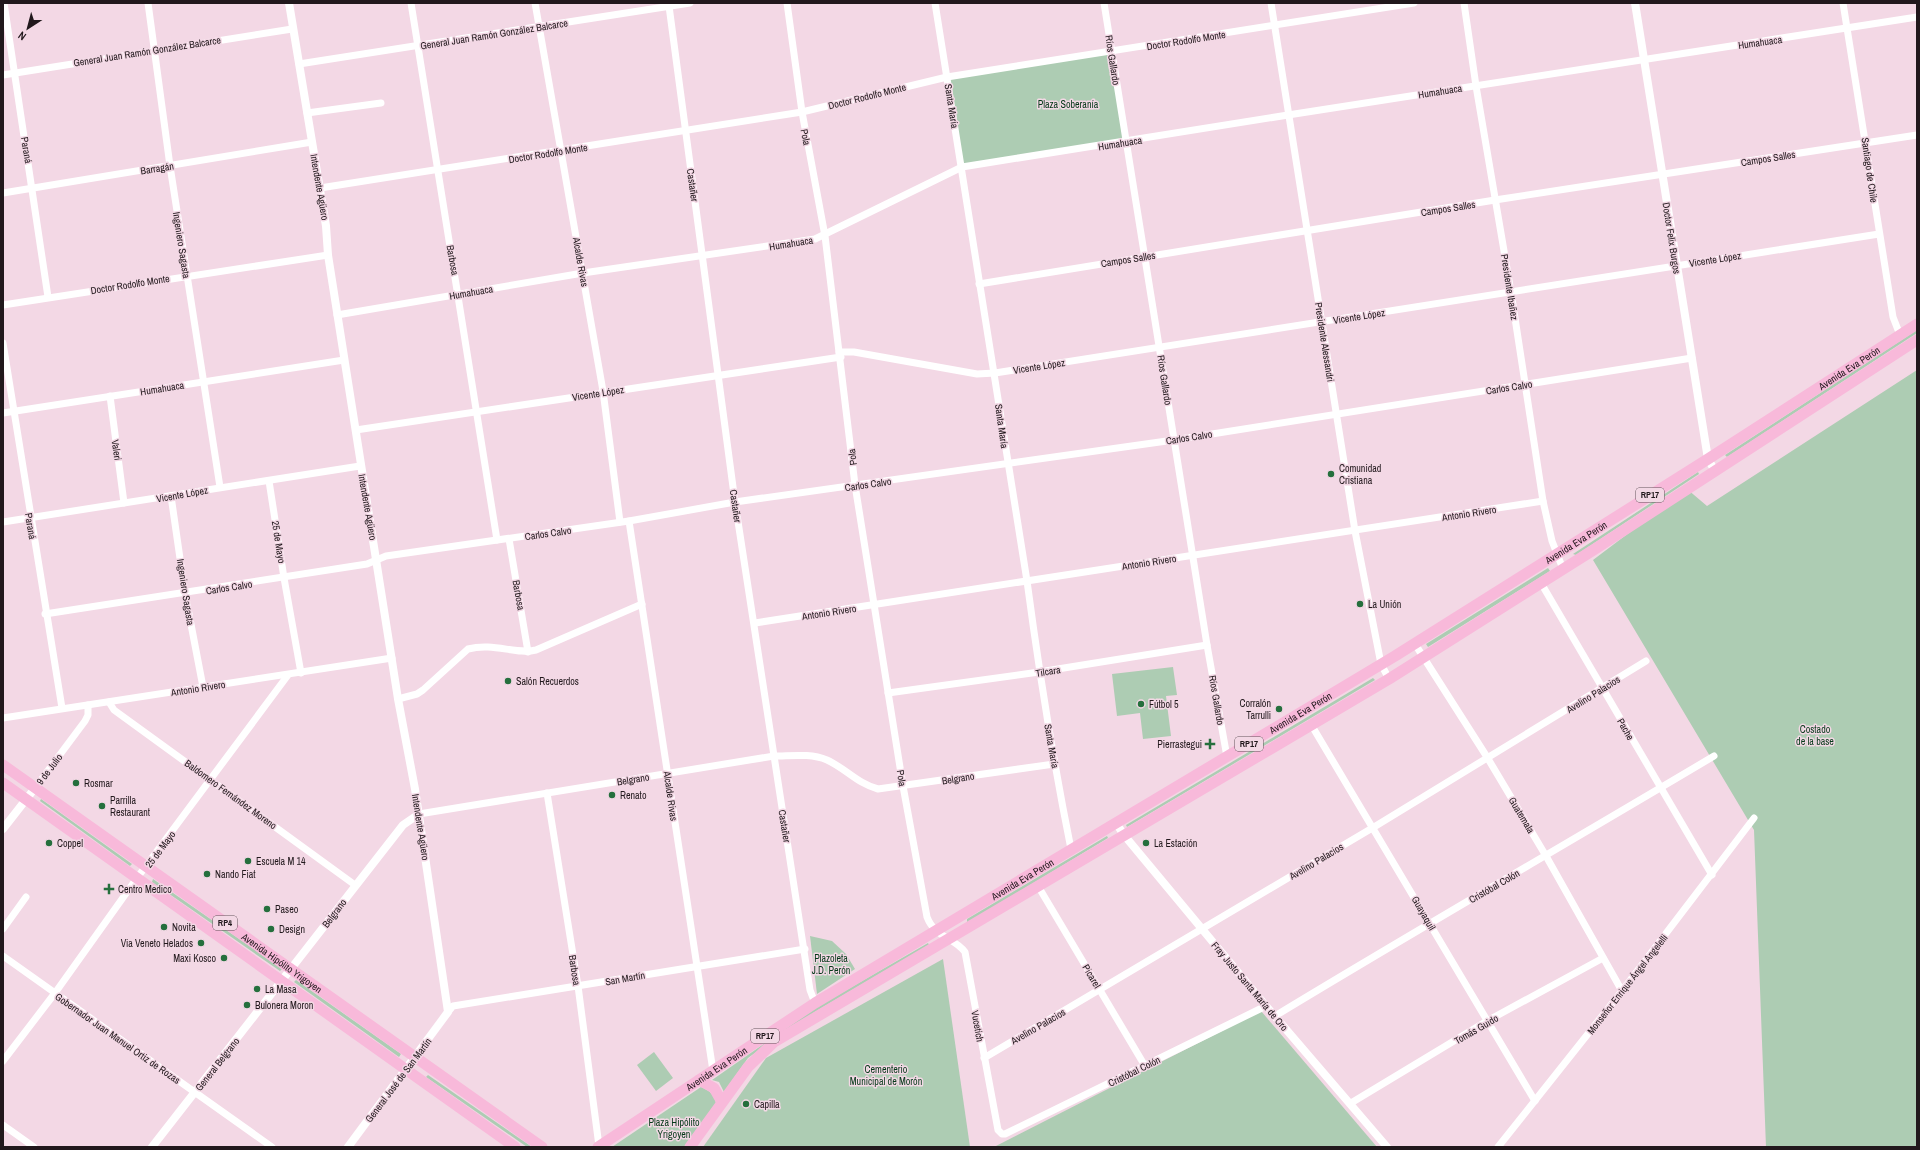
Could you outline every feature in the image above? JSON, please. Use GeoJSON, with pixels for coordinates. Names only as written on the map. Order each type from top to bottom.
{"type":"FeatureCollection","features":[{"type":"Feature","properties":{"kind":"main road","name":"Avenida Eva Perón"},"geometry":{"type":"LineString","coordinates":[[599,1147],[815,1003],[1415,644],[1708,459],[1917,324]]}},
{"type":"Feature","properties":{"kind":"main road","name":"Avenida Eva Perón"},"geometry":{"type":"LineString","coordinates":[[690,1147],[748,1067],[774,1042],[1124,835],[1312,726],[1424,658],[1917,340]]}},
{"type":"Feature","properties":{"kind":"main road","name":"Avenida Hipólito Yrigoyen"},"geometry":{"type":"LineString","coordinates":[[3,764],[542,1147]]}},
{"type":"Feature","properties":{"kind":"main road","name":"Avenida Hipólito Yrigoyen"},"geometry":{"type":"LineString","coordinates":[[3,783],[515,1147]]}},
{"type":"Feature","properties":{"kind":"main road"},"geometry":{"type":"LineString","coordinates":[[699,1080],[714,1088],[722,1102]]}},
{"type":"Feature","properties":{"kind":"street","name":"Paraná"},"geometry":{"type":"LineString","coordinates":[[4,3],[33,188],[48,297]]}},
{"type":"Feature","properties":{"kind":"street","name":"Ingeniero Sagasta"},"geometry":{"type":"LineString","coordinates":[[148,3],[170,166],[205,381],[220,487]]}},
{"type":"Feature","properties":{"kind":"street","name":"Intendente Agüero"},"geometry":{"type":"LineString","coordinates":[[289,3],[292,29],[326,226],[328,255],[356,430],[360,466],[377,560],[398,699],[419,814],[448,1012]]}},
{"type":"Feature","properties":{"kind":"street","name":"Barbosa"},"geometry":{"type":"LineString","coordinates":[[411,3],[498,540]]}},
{"type":"Feature","properties":{"kind":"street","name":"Alcalde Rivas"},"geometry":{"type":"LineString","coordinates":[[535,3],[603,392],[620,522]]}},
{"type":"Feature","properties":{"kind":"street","name":"General Juan Ramón González Balcarce"},"geometry":{"type":"LineString","coordinates":[[299,64],[690,3]]}},
{"type":"Feature","properties":{"kind":"street","name":"Pola"},"geometry":{"type":"LineString","coordinates":[[787,3],[802,112],[825,236],[855,485],[888,693],[927,917],[930,925],[936,932]]}},
{"type":"Feature","properties":{"kind":"street","name":"Santa María"},"geometry":{"type":"LineString","coordinates":[[935,3],[962,167],[979,284],[995,373],[1027,581],[1039,672],[1054,764],[1071,849]]}},
{"type":"Feature","properties":{"kind":"street","name":"Ríos Gallardo"},"geometry":{"type":"LineString","coordinates":[[1104,3],[1174,440],[1194,555],[1207,645],[1227,757]]}},
{"type":"Feature","properties":{"kind":"street","name":"Presidente Alessandri"},"geometry":{"type":"LineString","coordinates":[[1271,3],[1355,531],[1381,664],[1389,679]]}},
{"type":"Feature","properties":{"kind":"street","name":"Doctor Rodolfo Monte"},"geometry":{"type":"LineString","coordinates":[[320,188],[802,112],[947,77],[1414,3]]}},
{"type":"Feature","properties":{"kind":"street","name":"Presidente Ibañez"},"geometry":{"type":"LineString","coordinates":[[1464,3],[1543,501],[1552,541],[1563,569]]}},
{"type":"Feature","properties":{"kind":"street","name":"Doctor Felix Burgos"},"geometry":{"type":"LineString","coordinates":[[1635,3],[1708,459],[1715,471]]}},
{"type":"Feature","properties":{"kind":"street","name":"Santiago de Chile"},"geometry":{"type":"LineString","coordinates":[[1843,3],[1893,317],[1900,335]]}},
{"type":"Feature","properties":{"kind":"street","name":"Castañer"},"geometry":{"type":"LineString","coordinates":[[669,6],[735,502],[755,623],[810,990],[815,1003]]}},
{"type":"Feature","properties":{"kind":"street","name":"Humahuaca"},"geometry":{"type":"LineString","coordinates":[[337,315],[583,273],[815,239],[825,236],[962,167],[1917,17]]}},
{"type":"Feature","properties":{"kind":"street","name":"General Juan Ramón González Balcarce"},"geometry":{"type":"LineString","coordinates":[[3,75],[292,29]]}},
{"type":"Feature","properties":{"kind":"street"},"geometry":{"type":"LineString","coordinates":[[307,113],[381,103]]}},
{"type":"Feature","properties":{"kind":"street","name":"Campos Salles"},"geometry":{"type":"LineString","coordinates":[[979,284],[1496,200],[1917,135]]}},
{"type":"Feature","properties":{"kind":"street","name":"Barragán"},"geometry":{"type":"LineString","coordinates":[[3,193],[312,142]]}},
{"type":"Feature","properties":{"kind":"street","name":"Vicente López"},"geometry":{"type":"LineString","coordinates":[[356,430],[719,375],[854,352],[977,374],[995,373],[1879,234]]}},
{"type":"Feature","properties":{"kind":"street","name":"Doctor Rodolfo Monte"},"geometry":{"type":"LineString","coordinates":[[3,305],[187,275],[328,255]]}},
{"type":"Feature","properties":{"kind":"street","name":"Paraná"},"geometry":{"type":"LineString","coordinates":[[3,343],[45,614],[62,708]]}},
{"type":"Feature","properties":{"kind":"street","name":"Carlos Calvo"},"geometry":{"type":"LineString","coordinates":[[45,614],[367,564],[386,556],[629,521],[735,502],[1008,465],[1174,440],[1692,358]]}},
{"type":"Feature","properties":{"kind":"street","name":"Humahuaca"},"geometry":{"type":"LineString","coordinates":[[3,413],[344,360]]}},
{"type":"Feature","properties":{"kind":"street","name":"Valeri"},"geometry":{"type":"LineString","coordinates":[[110,396],[124,503]]}},
{"type":"Feature","properties":{"kind":"street","name":"Vicente López"},"geometry":{"type":"LineString","coordinates":[[3,522],[360,466]]}},
{"type":"Feature","properties":{"kind":"street","name":"25 de Mayo"},"geometry":{"type":"LineString","coordinates":[[269,481],[301,673]]}},
{"type":"Feature","properties":{"kind":"street","name":"Ingeniero Sagasta"},"geometry":{"type":"LineString","coordinates":[[171,496],[185,593],[203,687]]}},
{"type":"Feature","properties":{"kind":"street","name":"Antonio Rivero"},"geometry":{"type":"LineString","coordinates":[[755,623],[1543,501]]}},
{"type":"Feature","properties":{"kind":"street","name":"Alcalde Rivas"},"geometry":{"type":"LineString","coordinates":[[629,521],[713,1071]]}},
{"type":"Feature","properties":{"kind":"street","name":"Barbosa"},"geometry":{"type":"LineString","coordinates":[[508,539],[528,652]]}},
{"type":"Feature","properties":{"kind":"street","name":"Pache"},"geometry":{"type":"LineString","coordinates":[[1541,583],[1712,875]]}},
{"type":"Feature","properties":{"kind":"street"},"geometry":{"type":"LineString","coordinates":[[398,699],[417,694],[423,690],[468,649],[478,646],[502,647],[528,652],[536,650],[642,604]]}},
{"type":"Feature","properties":{"kind":"street","name":"Guatemala"},"geometry":{"type":"LineString","coordinates":[[1415,644],[1487,757],[1546,856],[1622,991]]}},
{"type":"Feature","properties":{"kind":"street","name":"Tilcara"},"geometry":{"type":"LineString","coordinates":[[888,693],[1039,672],[1207,645]]}},
{"type":"Feature","properties":{"kind":"street","name":"Antonio Rivero"},"geometry":{"type":"LineString","coordinates":[[3,718],[392,658]]}},
{"type":"Feature","properties":{"kind":"street","name":"Avelino Palacios"},"geometry":{"type":"LineString","coordinates":[[984,1058],[1374,827],[1646,661]]}},
{"type":"Feature","properties":{"kind":"street","name":"25 de Mayo"},"geometry":{"type":"LineString","coordinates":[[3,1061],[55,993],[137,878],[212,780],[288,675]]}},
{"type":"Feature","properties":{"kind":"street","name":"Baldomero Fernández Moreno"},"geometry":{"type":"LineString","coordinates":[[108,702],[114,710],[355,885]]}},
{"type":"Feature","properties":{"kind":"street","name":"9 de Julio"},"geometry":{"type":"LineString","coordinates":[[3,829],[85,722],[88,715],[88,705]]}},
{"type":"Feature","properties":{"kind":"street","name":"Guayaquil"},"geometry":{"type":"LineString","coordinates":[[1312,726],[1374,827],[1535,1101]]}},
{"type":"Feature","properties":{"kind":"street","name":"Belgrano"},"geometry":{"type":"LineString","coordinates":[[282,981],[402,825],[419,814],[774,756],[817,757],[828,760],[869,787],[878,789],[1054,764]]}},
{"type":"Feature","properties":{"kind":"street","name":"Cristóbal Colón"},"geometry":{"type":"LineString","coordinates":[[1275,1016],[1430,922],[1546,856],[1714,756]]}},
{"type":"Feature","properties":{"kind":"street","name":"Barbosa"},"geometry":{"type":"LineString","coordinates":[[547,793],[578,986],[599,1147]]}},
{"type":"Feature","properties":{"kind":"street","name":"Monseñor Enrique Ángel Angelelli"},"geometry":{"type":"LineString","coordinates":[[1498,1147],[1622,991],[1754,818]]}},
{"type":"Feature","properties":{"kind":"street","name":"Fray Justo Santa María de Oro"},"geometry":{"type":"LineString","coordinates":[[1116,823],[1124,835],[1201,929],[1387,1147]]}},
{"type":"Feature","properties":{"kind":"street","name":"Picarel"},"geometry":{"type":"LineString","coordinates":[[1038,886],[1145,1066]]}},
{"type":"Feature","properties":{"kind":"street"},"geometry":{"type":"LineString","coordinates":[[3,929],[26,897]]}},
{"type":"Feature","properties":{"kind":"street","name":"Vucetich"},"geometry":{"type":"LineString","coordinates":[[936,932],[965,952],[998,1130],[1002,1134]]}},
{"type":"Feature","properties":{"kind":"street","name":"San Martín"},"geometry":{"type":"LineString","coordinates":[[448,1012],[453,1006],[805,949]]}},
{"type":"Feature","properties":{"kind":"street","name":"Gobernador Juan Manuel Ortiz de Rozas"},"geometry":{"type":"LineString","coordinates":[[3,956],[272,1147]]}},
{"type":"Feature","properties":{"kind":"street","name":"Tomás Guido"},"geometry":{"type":"LineString","coordinates":[[1351,1103],[1487,1021],[1603,958]]}},
{"type":"Feature","properties":{"kind":"street","name":"General Belgrano"},"geometry":{"type":"LineString","coordinates":[[152,1147],[282,981]]}},
{"type":"Feature","properties":{"kind":"street","name":"Cristóbal Colón"},"geometry":{"type":"LineString","coordinates":[[1002,1134],[1005,1134],[1266,1006]]}},
{"type":"Feature","properties":{"kind":"street","name":"General José de San Martín"},"geometry":{"type":"LineString","coordinates":[[348,1147],[448,1012]]}},
{"type":"Feature","properties":{"kind":"street"},"geometry":{"type":"LineString","coordinates":[[3,1125],[34,1147]]}},
{"type":"Feature","properties":{"kind":"green space","name":"Plaza Soberanía"},"geometry":{"type":"Polygon","coordinates":[[[1111,51],[1126,142],[962,167],[947,77],[1111,51]]]}},
{"type":"Feature","properties":{"kind":"green space"},"geometry":{"type":"Polygon","coordinates":[[[1917,330],[1917,333],[1727,457],[1725,455],[1917,330]]]}},
{"type":"Feature","properties":{"kind":"green space","name":"Costado de la base"},"geometry":{"type":"Polygon","coordinates":[[[1917,370],[1917,1147],[1766,1147],[1754,830],[1593,560],[1687,489],[1707,506],[1917,370]]]}},
{"type":"Feature","properties":{"kind":"green space"},"geometry":{"type":"Polygon","coordinates":[[[1698,472],[1699,474],[1576,555],[1573,554],[1698,472]]]}},
{"type":"Feature","properties":{"kind":"green space"},"geometry":{"type":"Polygon","coordinates":[[[1548,568],[1550,571],[1428,647],[1426,644],[1548,568]]]}},
{"type":"Feature","properties":{"kind":"green space","name":"Fútbol 5"},"geometry":{"type":"Polygon","coordinates":[[[1173,667],[1177,695],[1166,696],[1171,736],[1143,739],[1140,713],[1117,716],[1112,674],[1173,667]]]}},
{"type":"Feature","properties":{"kind":"green space"},"geometry":{"type":"Polygon","coordinates":[[[1373,678],[1375,680],[1127,827],[1126,825],[1373,678]]]}},
{"type":"Feature","properties":{"kind":"green space"},"geometry":{"type":"Polygon","coordinates":[[[41,799],[132,864],[130,866],[40,801],[41,799]]]}},
{"type":"Feature","properties":{"kind":"green space"},"geometry":{"type":"Polygon","coordinates":[[[1107,836],[1108,838],[967,923],[967,919],[1107,836]]]}},
{"type":"Feature","properties":{"kind":"green space"},"geometry":{"type":"Polygon","coordinates":[[[153,879],[282,969],[280,971],[152,882],[153,879]]]}},
{"type":"Feature","properties":{"kind":"green space","name":"Plazoleta J.D. Perón"},"geometry":{"type":"Polygon","coordinates":[[[810,936],[832,941],[846,954],[855,969],[817,994],[810,936]]]}},
{"type":"Feature","properties":{"kind":"green space"},"geometry":{"type":"Polygon","coordinates":[[[928,943],[929,945],[818,1010],[748,1058],[724,1092],[719,1082],[712,1080],[817,1007],[928,943]]]}},
{"type":"Feature","properties":{"kind":"green space","name":"Cementerio Municipal de Morón"},"geometry":{"type":"Polygon","coordinates":[[[943,959],[970,1147],[703,1147],[766,1058],[943,959]]]}},
{"type":"Feature","properties":{"kind":"green space"},"geometry":{"type":"Polygon","coordinates":[[[296,980],[401,1054],[399,1057],[294,982],[296,980]]]}},
{"type":"Feature","properties":{"kind":"green space"},"geometry":{"type":"Polygon","coordinates":[[[1261,1011],[1377,1147],[994,1147],[1261,1011]]]}},
{"type":"Feature","properties":{"kind":"green space"},"geometry":{"type":"Polygon","coordinates":[[[654,1052],[673,1078],[656,1091],[637,1065],[654,1052]]]}},
{"type":"Feature","properties":{"kind":"green space"},"geometry":{"type":"Polygon","coordinates":[[[428,1075],[532,1147],[527,1147],[426,1077],[428,1075]]]}},
{"type":"Feature","properties":{"kind":"green space","name":"Plaza Hipólito Yrigoyen"},"geometry":{"type":"Polygon","coordinates":[[[701,1087],[711,1093],[716,1103],[684,1147],[612,1147],[701,1087]]]}},
{"type":"Feature","properties":{"kind":"place","name":"Comunidad Cristiana"},"geometry":{"type":"Point","coordinates":[1331,474]}},
{"type":"Feature","properties":{"kind":"place","name":"La Unión"},"geometry":{"type":"Point","coordinates":[1360,604]}},
{"type":"Feature","properties":{"kind":"place","name":"Salón Recuerdos"},"geometry":{"type":"Point","coordinates":[508,681]}},
{"type":"Feature","properties":{"kind":"place","name":"Fútbol 5"},"geometry":{"type":"Point","coordinates":[1141,704]}},
{"type":"Feature","properties":{"kind":"place","name":"Corralón Tarrulli"},"geometry":{"type":"Point","coordinates":[1279,709]}},
{"type":"Feature","properties":{"kind":"place","name":"Pierrastegui"},"geometry":{"type":"Point","coordinates":[1210,744]}},
{"type":"Feature","properties":{"kind":"place","name":"Rosmar"},"geometry":{"type":"Point","coordinates":[76,783]}},
{"type":"Feature","properties":{"kind":"place","name":"Renato"},"geometry":{"type":"Point","coordinates":[612,795]}},
{"type":"Feature","properties":{"kind":"place","name":"Parrilla Restaurant"},"geometry":{"type":"Point","coordinates":[102,806]}},
{"type":"Feature","properties":{"kind":"place","name":"Coppel"},"geometry":{"type":"Point","coordinates":[49,843]}},
{"type":"Feature","properties":{"kind":"place","name":"La Estación"},"geometry":{"type":"Point","coordinates":[1146,843]}},
{"type":"Feature","properties":{"kind":"place","name":"Escuela M 14"},"geometry":{"type":"Point","coordinates":[248,861]}},
{"type":"Feature","properties":{"kind":"place","name":"Nando Fiat"},"geometry":{"type":"Point","coordinates":[207,874]}},
{"type":"Feature","properties":{"kind":"place","name":"Centro Medico"},"geometry":{"type":"Point","coordinates":[109,889]}},
{"type":"Feature","properties":{"kind":"place","name":"Paseo"},"geometry":{"type":"Point","coordinates":[267,909]}},
{"type":"Feature","properties":{"kind":"place","name":"Novita"},"geometry":{"type":"Point","coordinates":[164,927]}},
{"type":"Feature","properties":{"kind":"place","name":"Design"},"geometry":{"type":"Point","coordinates":[271,929]}},
{"type":"Feature","properties":{"kind":"place","name":"Via Veneto Helados"},"geometry":{"type":"Point","coordinates":[201,943]}},
{"type":"Feature","properties":{"kind":"place","name":"Maxi Kosco"},"geometry":{"type":"Point","coordinates":[224,958]}},
{"type":"Feature","properties":{"kind":"place","name":"La Masa"},"geometry":{"type":"Point","coordinates":[257,989]}},
{"type":"Feature","properties":{"kind":"place","name":"Bulonera Moron"},"geometry":{"type":"Point","coordinates":[247,1005]}},
{"type":"Feature","properties":{"kind":"place","name":"Capilla"},"geometry":{"type":"Point","coordinates":[746,1104]}}]}
